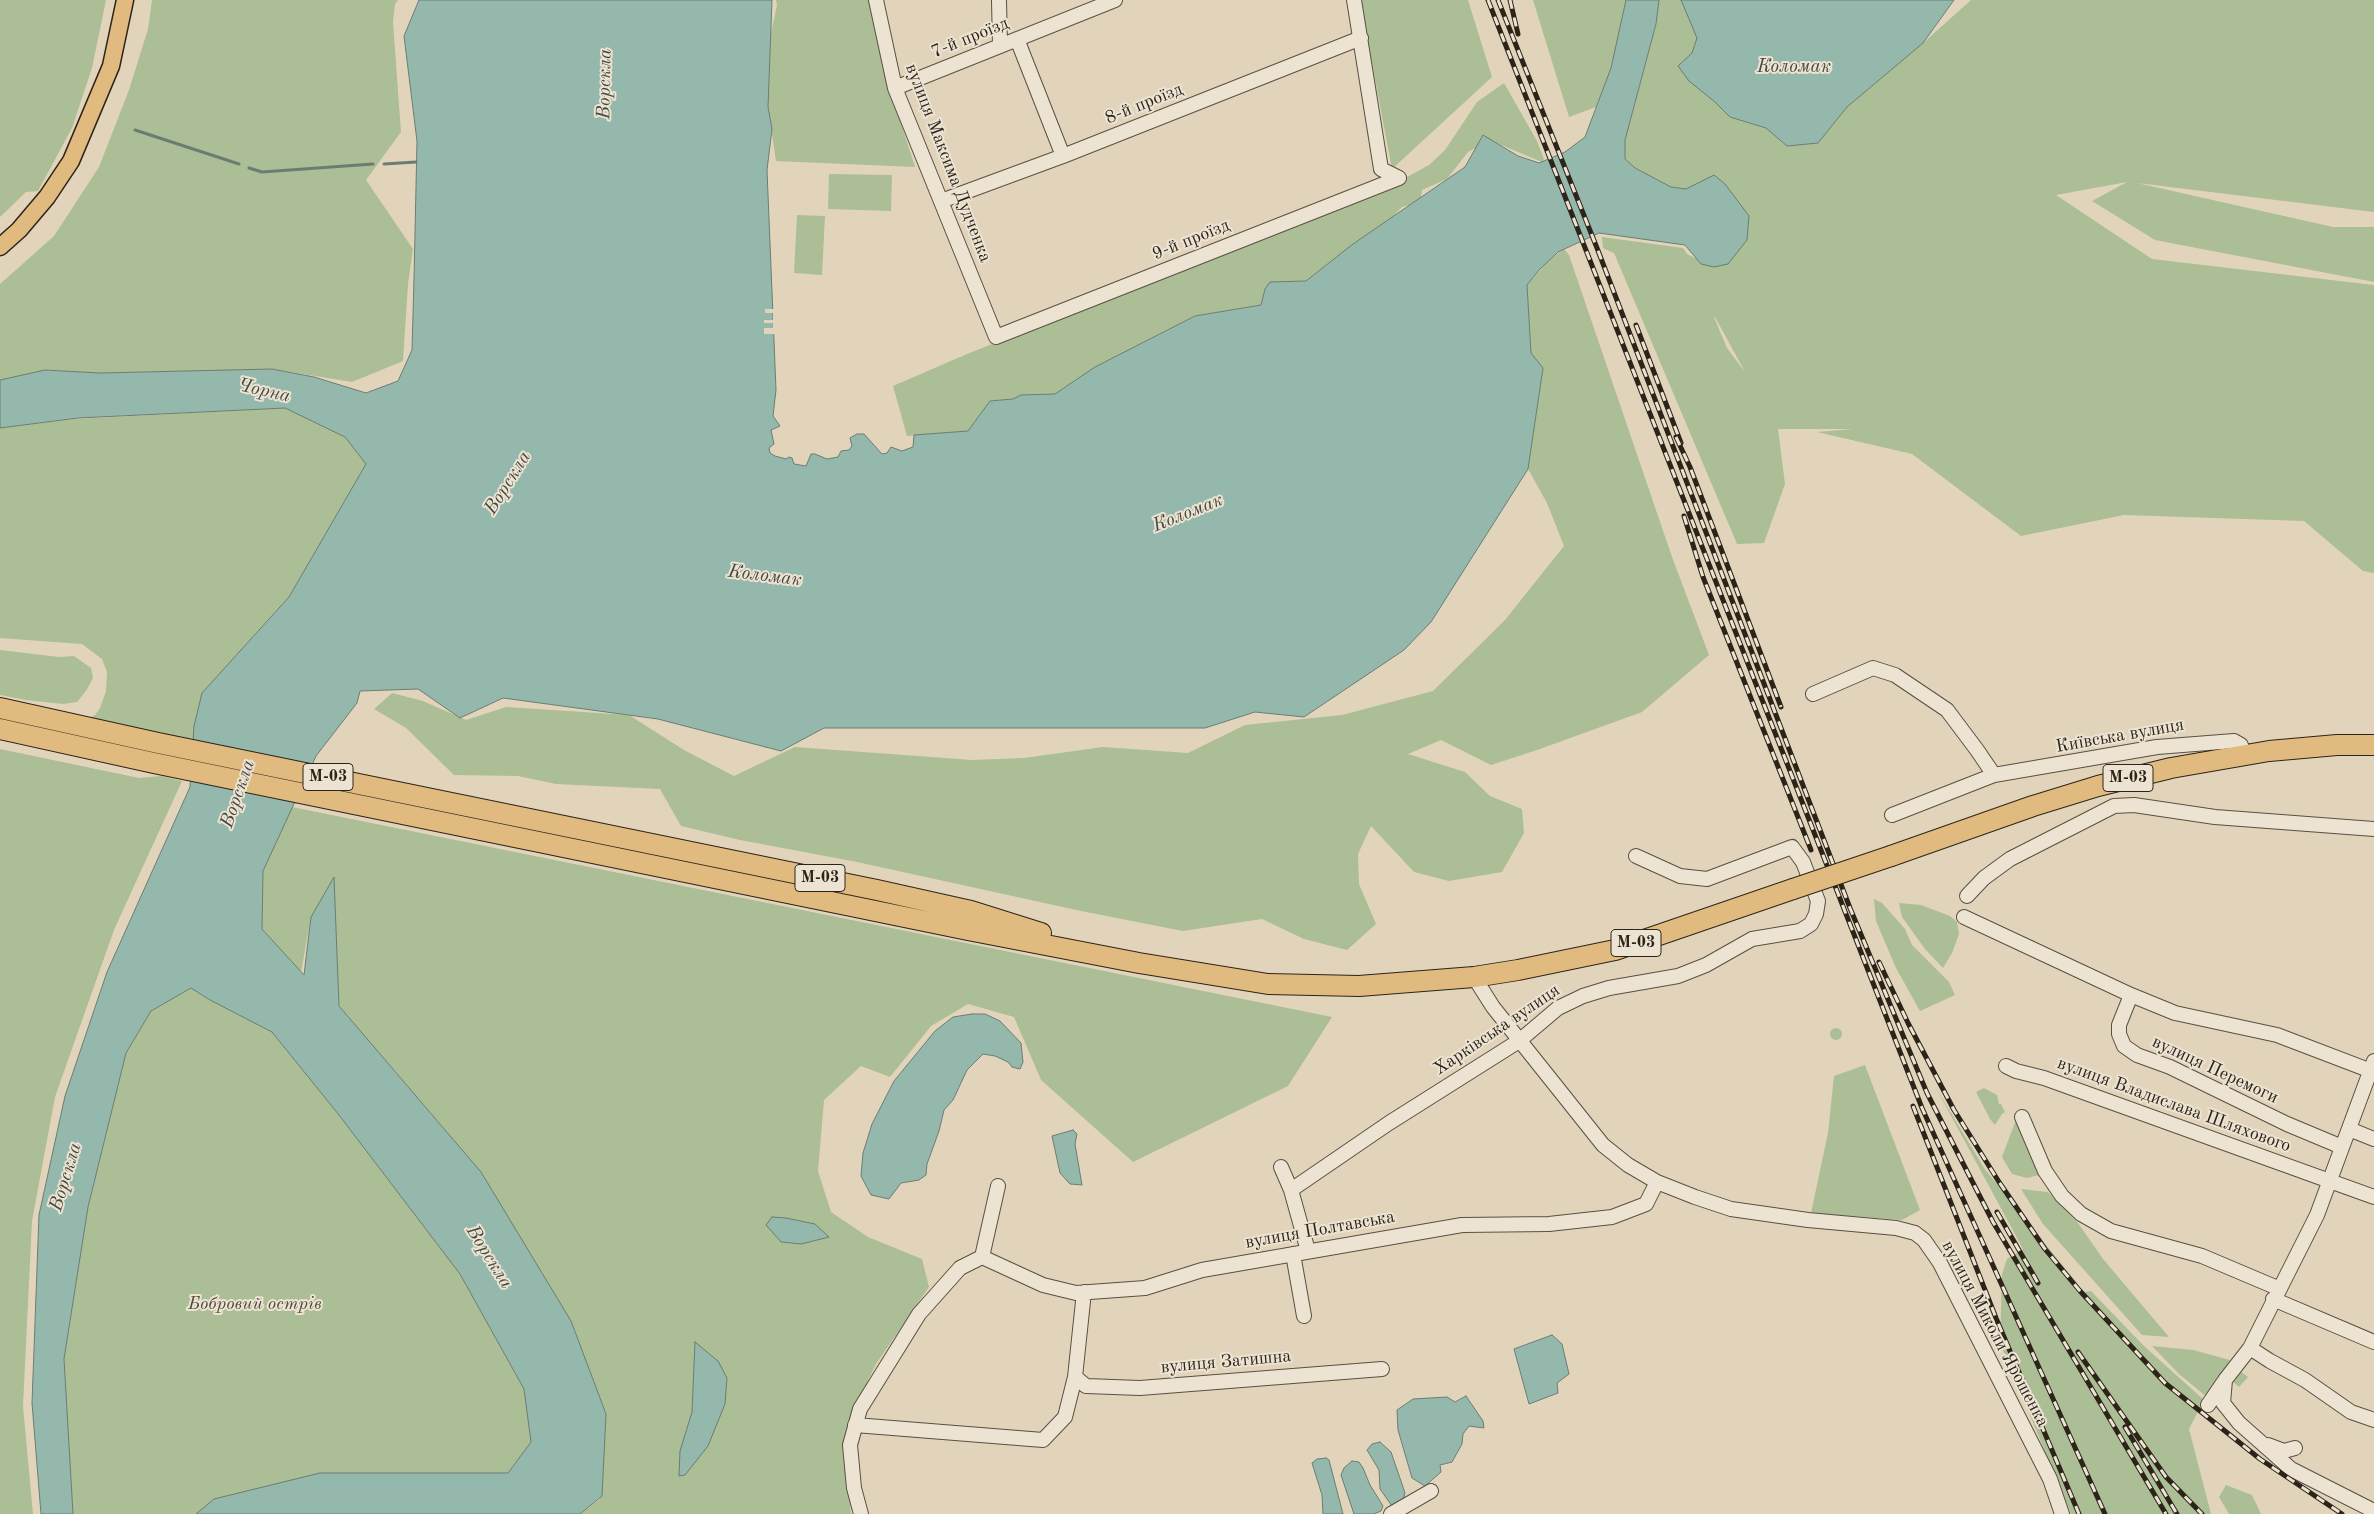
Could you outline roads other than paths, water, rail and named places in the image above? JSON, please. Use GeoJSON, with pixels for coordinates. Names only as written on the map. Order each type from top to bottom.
{"type":"FeatureCollection","features":[{"type":"Feature","properties":{"kind":"highway","name":"М-03"},"geometry":{"type":"LineString","coordinates":[[0,708],[158,743],[498,811],[972,911],[1139,963]]}},
{"type":"Feature","properties":{"kind":"highway","name":"М-03"},"geometry":{"type":"LineString","coordinates":[[0,729],[154,764],[1139,963],[1268,984],[1360,986],[1474,977],[1615,950],[2098,786],[2198,762],[2337,745],[2374,745]]}},
{"type":"Feature","properties":{"kind":"main road"},"geometry":{"type":"LineString","coordinates":[[0,247],[19,230],[36,210],[71,161],[111,66],[125,0]]}},
{"type":"Feature","properties":{"kind":"street","name":"вулиця Максима Дудченка"},"geometry":{"type":"LineString","coordinates":[[876,0],[895,88],[996,337]]}},
{"type":"Feature","properties":{"kind":"street"},"geometry":{"type":"LineString","coordinates":[[999,0],[1000,46]]}},
{"type":"Feature","properties":{"kind":"street","name":"7-й проїзд"},"geometry":{"type":"LineString","coordinates":[[895,88],[1114,0]]}},
{"type":"Feature","properties":{"kind":"street"},"geometry":{"type":"LineString","coordinates":[[1354,0],[1361,38]]}},
{"type":"Feature","properties":{"kind":"street","name":"8-й проїзд"},"geometry":{"type":"LineString","coordinates":[[941,201],[1063,156],[1361,38]]}},
{"type":"Feature","properties":{"kind":"street","name":"9-й проїзд"},"geometry":{"type":"LineString","coordinates":[[996,337],[1399,178],[1381,169],[1361,38]]}},
{"type":"Feature","properties":{"kind":"street"},"geometry":{"type":"LineString","coordinates":[[1017,39],[1063,156]]}},
{"type":"Feature","properties":{"kind":"street"},"geometry":{"type":"LineString","coordinates":[[1814,694],[1873,668],[1895,675],[1947,710],[1994,775]]}},
{"type":"Feature","properties":{"kind":"street","name":"Київська вулиця"},"geometry":{"type":"LineString","coordinates":[[1892,815],[1994,775],[2180,744],[2234,741],[2241,745],[2243,755]]}},
{"type":"Feature","properties":{"kind":"street"},"geometry":{"type":"LineString","coordinates":[[1967,896],[1984,878],[2010,859],[2114,806],[2134,804],[2215,817],[2374,829]]}},
{"type":"Feature","properties":{"kind":"street","name":"Харківська вулиця"},"geometry":{"type":"LineString","coordinates":[[1291,1190],[1390,1123],[1519,1041],[1558,1008],[1583,996],[1608,988],[1678,976],[1706,965],[1752,939],[1800,932],[1811,924],[1818,901],[1803,862],[1792,847],[1708,880],[1680,876],[1636,856]]}},
{"type":"Feature","properties":{"kind":"street","name":"вулиця Перемоги"},"geometry":{"type":"LineString","coordinates":[[1964,917],[2131,995],[2175,1013],[2277,1035],[2373,1068]]}},
{"type":"Feature","properties":{"kind":"street","name":"вулиця Миколи Ярошенка"},"geometry":{"type":"LineString","coordinates":[[1474,977],[1493,1007],[1519,1041],[1603,1145],[1628,1165],[1657,1182],[1695,1198],[1731,1209],[1808,1220],[1896,1228],[1915,1233],[1924,1240],[1940,1263],[2050,1479],[2062,1514]]}},
{"type":"Feature","properties":{"kind":"street","name":"вулиця Перемоги"},"geometry":{"type":"LineString","coordinates":[[2131,995],[2119,1024],[2119,1034],[2124,1046],[2137,1055],[2170,1067],[2287,1124],[2342,1147]]}},
{"type":"Feature","properties":{"kind":"street","name":"вулиця Владислава Шляхового"},"geometry":{"type":"LineString","coordinates":[[2006,1066],[2016,1071],[2044,1078],[2374,1198]]}},
{"type":"Feature","properties":{"kind":"street"},"geometry":{"type":"LineString","coordinates":[[2208,1405],[2250,1348],[2317,1215],[2373,1068]]}},
{"type":"Feature","properties":{"kind":"street"},"geometry":{"type":"LineString","coordinates":[[2022,1117],[2045,1171],[2062,1196],[2081,1214],[2111,1231],[2202,1256],[2374,1342]]}},
{"type":"Feature","properties":{"kind":"street"},"geometry":{"type":"LineString","coordinates":[[2349,1129],[2374,1139]]}},
{"type":"Feature","properties":{"kind":"street"},"geometry":{"type":"LineString","coordinates":[[1281,1167],[1291,1190],[1308,1251]]}},
{"type":"Feature","properties":{"kind":"street","name":"вулиця Полтавська"},"geometry":{"type":"LineString","coordinates":[[982,1257],[1043,1285],[1076,1293],[1145,1288],[1202,1270],[1462,1225],[1549,1224],[1612,1217],[1646,1204],[1657,1182]]}},
{"type":"Feature","properties":{"kind":"street"},"geometry":{"type":"LineString","coordinates":[[861,1514],[854,1488],[850,1444],[860,1409],[919,1314],[960,1268],[982,1257],[998,1186]]}},
{"type":"Feature","properties":{"kind":"street"},"geometry":{"type":"LineString","coordinates":[[1293,1254],[1304,1316]]}},
{"type":"Feature","properties":{"kind":"street"},"geometry":{"type":"LineString","coordinates":[[855,1424],[1043,1440],[1065,1417],[1075,1377],[1084,1292]]}},
{"type":"Feature","properties":{"kind":"street"},"geometry":{"type":"LineString","coordinates":[[2250,1348],[2305,1380],[2351,1412],[2374,1420]]}},
{"type":"Feature","properties":{"kind":"street","name":"вулиця Затишна"},"geometry":{"type":"LineString","coordinates":[[1075,1377],[1086,1386],[1140,1388],[1382,1368]]}},
{"type":"Feature","properties":{"kind":"street"},"geometry":{"type":"LineString","coordinates":[[2225,1380],[2223,1404],[2239,1423],[2291,1469],[2353,1498],[2374,1511]]}},
{"type":"Feature","properties":{"kind":"street"},"geometry":{"type":"LineString","coordinates":[[2262,1443],[2284,1451],[2295,1448]]}},
{"type":"Feature","properties":{"kind":"street"},"geometry":{"type":"LineString","coordinates":[[1391,1514],[1431,1491]]}},
{"type":"Feature","properties":{"kind":"water"},"geometry":{"type":"Polygon","coordinates":[[[419,0],[772,0],[768,107],[772,129],[767,170],[776,390],[773,416],[780,426],[771,430],[774,444],[769,448],[770,453],[775,456],[786,459],[792,458],[794,464],[806,466],[811,454],[827,459],[838,457],[841,451],[849,450],[852,446],[850,438],[857,434],[864,434],[882,454],[887,453],[891,447],[902,451],[913,447],[914,435],[968,431],[990,401],[1013,399],[1021,395],[1055,394],[1095,367],[1195,316],[1261,305],[1265,289],[1270,282],[1306,281],[1353,244],[1465,167],[1483,135],[1518,156],[1539,163],[1565,152],[1585,137],[1611,68],[1626,0],[1659,0],[1656,24],[1625,140],[1625,159],[1635,168],[1671,187],[1686,189],[1714,175],[1725,184],[1749,216],[1747,240],[1728,264],[1714,267],[1701,264],[1685,245],[1599,233],[1558,252],[1539,270],[1527,285],[1531,353],[1543,368],[1528,469],[1431,622],[1404,650],[1304,717],[1255,712],[1205,728],[824,728],[781,751],[658,719],[503,698],[460,718],[418,689],[360,691],[357,703],[316,756],[263,871],[262,929],[304,975],[311,917],[334,877],[339,1006],[481,1172],[571,1321],[606,1414],[602,1496],[580,1514],[196,1514],[214,1499],[320,1473],[508,1473],[531,1442],[524,1389],[460,1274],[339,1115],[272,1032],[191,988],[151,1011],[126,1053],[88,1207],[64,1359],[73,1514],[41,1514],[32,1403],[39,1215],[65,1096],[107,972],[190,787],[194,726],[202,693],[289,597],[366,464],[345,437],[285,408],[78,418],[0,428],[0,380],[45,370],[100,373],[272,369],[314,377],[366,393],[398,381],[412,350],[417,141],[404,36],[419,0]]]}},
{"type":"Feature","properties":{"kind":"water","name":"Коломак"},"geometry":{"type":"Polygon","coordinates":[[[1681,0],[1954,0],[1923,43],[1847,107],[1818,143],[1787,146],[1766,128],[1730,117],[1689,81],[1678,66],[1692,53],[1697,38],[1681,0]]]}},
{"type":"Feature","properties":{"kind":"water"},"geometry":{"type":"Polygon","coordinates":[[[985,1014],[1000,1021],[1021,1043],[1023,1062],[1020,1069],[1012,1067],[1008,1062],[995,1056],[983,1054],[967,1070],[953,1100],[944,1110],[939,1131],[927,1164],[926,1175],[919,1180],[901,1183],[889,1199],[871,1195],[861,1176],[863,1153],[872,1124],[894,1081],[935,1031],[953,1017],[985,1014]]]}},
{"type":"Feature","properties":{"kind":"water"},"geometry":{"type":"Polygon","coordinates":[[[1073,1130],[1077,1134],[1075,1144],[1082,1185],[1070,1184],[1060,1173],[1052,1136],[1073,1130]]]}},
{"type":"Feature","properties":{"kind":"water"},"geometry":{"type":"Polygon","coordinates":[[[772,1217],[815,1224],[829,1237],[801,1244],[781,1242],[766,1225],[772,1217]]]}},
{"type":"Feature","properties":{"kind":"water"},"geometry":{"type":"Polygon","coordinates":[[[1552,1335],[1562,1344],[1569,1374],[1557,1383],[1558,1393],[1529,1404],[1514,1349],[1552,1335]]]}},
{"type":"Feature","properties":{"kind":"water"},"geometry":{"type":"Polygon","coordinates":[[[695,1342],[718,1361],[727,1378],[725,1404],[708,1446],[685,1475],[679,1476],[680,1451],[692,1412],[695,1342]]]}},
{"type":"Feature","properties":{"kind":"water"},"geometry":{"type":"Polygon","coordinates":[[[1466,1396],[1483,1421],[1484,1428],[1469,1426],[1463,1434],[1462,1444],[1452,1462],[1440,1465],[1441,1472],[1425,1486],[1412,1478],[1398,1430],[1397,1410],[1413,1399],[1447,1397],[1455,1402],[1466,1396]]]}},
{"type":"Feature","properties":{"kind":"water"},"geometry":{"type":"Polygon","coordinates":[[[1380,1442],[1391,1452],[1405,1493],[1403,1500],[1392,1506],[1380,1489],[1379,1470],[1367,1450],[1372,1444],[1380,1442]]]}},
{"type":"Feature","properties":{"kind":"water"},"geometry":{"type":"Polygon","coordinates":[[[1326,1458],[1329,1460],[1343,1514],[1323,1514],[1322,1495],[1312,1463],[1317,1459],[1326,1458]]]}},
{"type":"Feature","properties":{"kind":"water"},"geometry":{"type":"Polygon","coordinates":[[[1352,1461],[1359,1462],[1363,1468],[1370,1485],[1383,1506],[1381,1511],[1374,1514],[1354,1514],[1341,1475],[1344,1468],[1352,1461]]]}},
{"type":"Feature","properties":{"kind":"waterway"},"geometry":{"type":"LineString","coordinates":[[135,130],[239,164]]}},
{"type":"Feature","properties":{"kind":"waterway"},"geometry":{"type":"LineString","coordinates":[[384,164],[416,162]]}},
{"type":"Feature","properties":{"kind":"waterway"},"geometry":{"type":"LineString","coordinates":[[249,168],[262,172],[373,164]]}},
{"type":"Feature","properties":{"kind":"railway"},"geometry":{"type":"LineString","coordinates":[[1488,0],[1922,1108],[2105,1514]]}},
{"type":"Feature","properties":{"kind":"railway"},"geometry":{"type":"LineString","coordinates":[[1498,0],[1597,248],[1850,908],[1927,1093],[1993,1222],[2166,1514]]}},
{"type":"Feature","properties":{"kind":"railway"},"geometry":{"type":"LineString","coordinates":[[1510,0],[1518,34]]}},
{"type":"Feature","properties":{"kind":"railway"},"geometry":{"type":"LineString","coordinates":[[1636,325],[1681,443]]}},
{"type":"Feature","properties":{"kind":"railway"},"geometry":{"type":"LineString","coordinates":[[1676,437],[1690,467],[1781,707]]}},
{"type":"Feature","properties":{"kind":"railway"},"geometry":{"type":"LineString","coordinates":[[1684,516],[1703,577],[1811,850]]}},
{"type":"Feature","properties":{"kind":"railway"},"geometry":{"type":"LineString","coordinates":[[1879,962],[1908,1023],[1954,1110],[1999,1182],[2045,1249],[2080,1291],[2165,1383],[2260,1459],[2342,1514]]}},
{"type":"Feature","properties":{"kind":"railway"},"geometry":{"type":"LineString","coordinates":[[1913,1106],[1996,1318],[2079,1514]]}},
{"type":"Feature","properties":{"kind":"railway"},"geometry":{"type":"LineString","coordinates":[[1997,1212],[2038,1283]]}},
{"type":"Feature","properties":{"kind":"railway"},"geometry":{"type":"LineString","coordinates":[[2078,1352],[2166,1477],[2202,1514]]}},
{"type":"Feature","properties":{"kind":"railway"},"geometry":{"type":"LineString","coordinates":[[2125,1427],[2177,1514]]}},
{"type":"Feature","properties":{"kind":"water label","name":"Ворскла"},"geometry":{"type":"Point","coordinates":[605,84]}},
{"type":"Feature","properties":{"kind":"water label","name":"Чорна"},"geometry":{"type":"Point","coordinates":[264,391]}},
{"type":"Feature","properties":{"kind":"water label","name":"Ворскла"},"geometry":{"type":"Point","coordinates":[508,483]}},
{"type":"Feature","properties":{"kind":"water label","name":"Ворскла"},"geometry":{"type":"Point","coordinates":[238,794]}},
{"type":"Feature","properties":{"kind":"water label","name":"Ворскла"},"geometry":{"type":"Point","coordinates":[66,1177]}},
{"type":"Feature","properties":{"kind":"water label","name":"Ворскла"},"geometry":{"type":"Point","coordinates":[489,1257]}},
{"type":"Feature","properties":{"kind":"park label","name":"Бобровий острів"},"geometry":{"type":"Point","coordinates":[255,1304]}}]}
